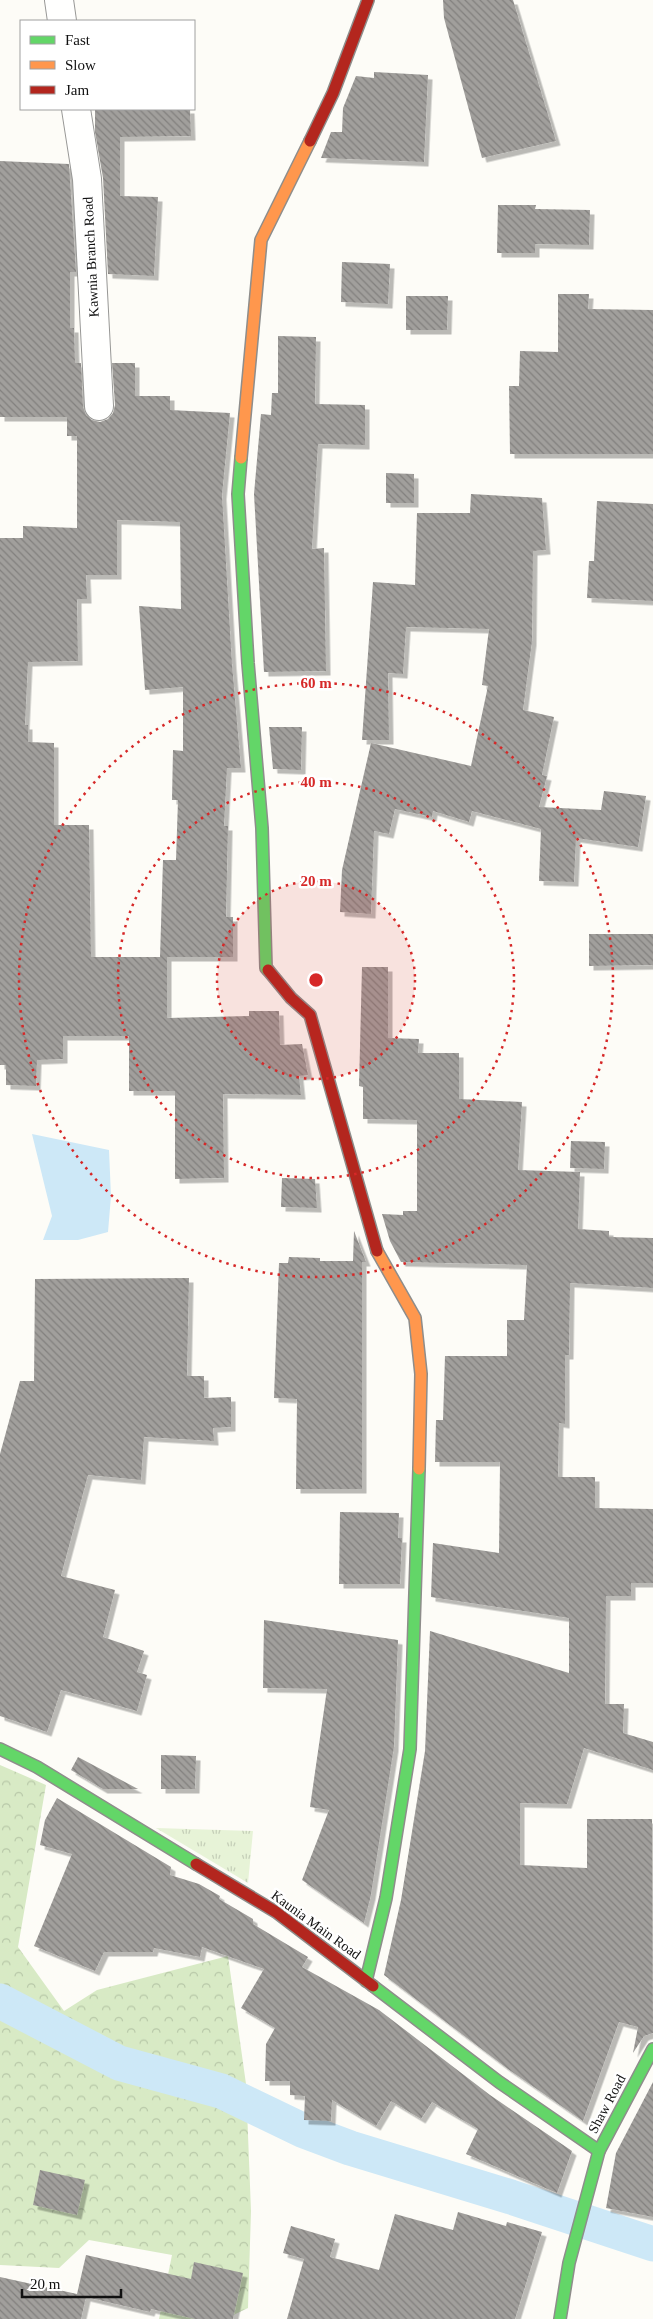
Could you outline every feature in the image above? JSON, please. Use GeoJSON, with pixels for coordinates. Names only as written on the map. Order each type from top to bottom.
{"type":"FeatureCollection","features":[{"type":"Feature","properties":{"kind":"street"},"geometry":{"type":"LineString","coordinates":[[59,0],[62,20]]}},
{"type":"Feature","properties":{"kind":"street"},"geometry":{"type":"LineString","coordinates":[[366,1981],[386,1898],[410,1749],[421,1374],[415,1318],[375,1247],[310,1014],[291,998],[266,968],[262,828],[248,663],[238,494],[260,240],[333,93],[368,0]]}},
{"type":"Feature","properties":{"kind":"street","name":"Kawnia Branch Road"},"geometry":{"type":"LineString","coordinates":[[76,110],[87,179],[98,406]]}},
{"type":"Feature","properties":{"kind":"street","name":"Kaunia Main Road"},"geometry":{"type":"LineString","coordinates":[[0,1749],[37,1767],[276,1912],[499,2082],[599,2151]]}},
{"type":"Feature","properties":{"kind":"street","name":"Shaw Road"},"geometry":{"type":"LineString","coordinates":[[560,2319],[569,2264],[599,2151],[653,2050]]}},
{"type":"Feature","properties":{"kind":"green space"},"geometry":{"type":"Polygon","coordinates":[[[0,1765],[46,1785],[18,1947],[64,2011],[97,1990],[228,1956],[246,2084],[251,2211],[248,2308],[225,2319],[159,2319],[172,2255],[89,2240],[59,2268],[0,2265],[0,1765]]]}},
{"type":"Feature","properties":{"kind":"green space"},"geometry":{"type":"Polygon","coordinates":[[[156,1828],[253,1831],[248,1883],[156,1828]]]}},
{"type":"Feature","properties":{"kind":"water"},"geometry":{"type":"Polygon","coordinates":[[[32,1134],[109,1150],[111,1196],[108,1232],[78,1240],[43,1240],[52,1216],[32,1134]]]}},
{"type":"Feature","properties":{"kind":"building"},"geometry":{"type":"Polygon","coordinates":[[[443,0],[513,0],[556,141],[482,158],[444,18],[443,0]]]}},
{"type":"Feature","properties":{"kind":"building"},"geometry":{"type":"Polygon","coordinates":[[[374,72],[428,75],[424,162],[321,158],[331,132],[342,132],[343,108],[356,76],[374,78],[374,72]]]}},
{"type":"Feature","properties":{"kind":"building"},"geometry":{"type":"Polygon","coordinates":[[[95,110],[190,110],[191,136],[120,137],[120,196],[158,197],[154,276],[108,274],[103,178],[95,132],[95,110]]]}},
{"type":"Feature","properties":{"kind":"building"},"geometry":{"type":"Polygon","coordinates":[[[0,161],[69,164],[76,272],[70,272],[70,328],[74,328],[75,363],[81,363],[83,407],[86,415],[92,420],[100,422],[108,419],[113,413],[115,405],[112,363],[135,363],[135,396],[170,396],[170,410],[230,413],[222,495],[232,664],[241,768],[227,768],[224,826],[228,826],[226,917],[233,917],[233,957],[167,957],[167,1018],[249,1016],[249,1011],[279,1011],[280,1045],[302,1044],[308,1075],[299,1076],[301,1095],[223,1094],[224,1178],[175,1179],[175,1091],[129,1091],[129,1036],[63,1036],[63,1059],[37,1060],[36,1086],[6,1085],[6,1065],[0,1065],[0,538],[23,538],[23,526],[77,528],[77,436],[67,436],[67,417],[0,417],[0,161]],[[117,520],[117,575],[86,575],[87,599],[77,599],[78,661],[28,662],[25,725],[28,725],[28,742],[54,743],[54,825],[89,825],[91,957],[160,957],[163,860],[176,860],[178,800],[172,800],[173,750],[183,751],[183,687],[145,690],[139,606],[181,609],[180,522],[117,520]]]}},
{"type":"Feature","properties":{"kind":"building"},"geometry":{"type":"Polygon","coordinates":[[[498,205],[536,205],[535,209],[590,210],[589,245],[535,244],[535,253],[497,253],[498,205]]]}},
{"type":"Feature","properties":{"kind":"building"},"geometry":{"type":"Polygon","coordinates":[[[342,262],[390,264],[388,304],[341,302],[342,262]]]}},
{"type":"Feature","properties":{"kind":"building"},"geometry":{"type":"Polygon","coordinates":[[[558,294],[589,294],[588,309],[653,310],[653,454],[510,454],[509,386],[519,386],[520,351],[558,352],[558,294]]]}},
{"type":"Feature","properties":{"kind":"building"},"geometry":{"type":"Polygon","coordinates":[[[406,296],[448,296],[447,330],[406,330],[406,296]]]}},
{"type":"Feature","properties":{"kind":"building"},"geometry":{"type":"Polygon","coordinates":[[[278,336],[316,337],[315,404],[365,405],[365,445],[318,444],[312,549],[324,548],[326,671],[264,672],[254,494],[261,414],[271,415],[272,393],[278,393],[278,336]]]}},
{"type":"Feature","properties":{"kind":"building"},"geometry":{"type":"Polygon","coordinates":[[[386,473],[414,474],[414,503],[386,503],[386,473]]]}},
{"type":"Feature","properties":{"kind":"building"},"geometry":{"type":"Polygon","coordinates":[[[471,494],[542,498],[546,550],[533,551],[532,641],[523,710],[554,717],[542,775],[547,776],[539,807],[601,810],[604,791],[646,796],[638,847],[576,838],[574,882],[539,881],[541,829],[472,811],[469,822],[433,811],[432,817],[395,809],[389,834],[374,831],[371,914],[340,912],[342,870],[371,743],[471,766],[488,686],[482,685],[489,629],[406,627],[403,674],[388,673],[389,740],[362,740],[373,582],[415,585],[417,513],[470,513],[471,494]]]}},
{"type":"Feature","properties":{"kind":"building"},"geometry":{"type":"Polygon","coordinates":[[[597,501],[653,504],[653,601],[587,598],[589,561],[594,561],[597,501]]]}},
{"type":"Feature","properties":{"kind":"building"},"geometry":{"type":"Polygon","coordinates":[[[269,727],[302,727],[301,770],[273,769],[269,727]]]}},
{"type":"Feature","properties":{"kind":"building"},"geometry":{"type":"Polygon","coordinates":[[[589,934],[653,934],[653,965],[589,966],[589,934]]]}},
{"type":"Feature","properties":{"kind":"building"},"geometry":{"type":"Polygon","coordinates":[[[362,967],[388,967],[388,1038],[419,1039],[418,1053],[459,1053],[459,1099],[522,1102],[518,1170],[580,1172],[578,1229],[609,1231],[609,1237],[653,1238],[653,1288],[570,1283],[569,1355],[565,1355],[565,1424],[559,1423],[558,1477],[595,1477],[595,1508],[653,1509],[653,1583],[631,1583],[631,1596],[606,1596],[605,1704],[624,1704],[623,1733],[653,1742],[653,1770],[584,1748],[567,1804],[520,1803],[520,1865],[587,1868],[587,1819],[652,1819],[653,2033],[644,2036],[633,2053],[638,2027],[619,2022],[583,2121],[508,2069],[384,1975],[401,1900],[425,1751],[430,1631],[569,1673],[569,1618],[431,1597],[433,1543],[499,1553],[500,1462],[435,1462],[436,1420],[443,1420],[445,1356],[507,1356],[507,1320],[524,1320],[527,1265],[401,1262],[390,1241],[382,1214],[403,1215],[403,1211],[417,1211],[417,1120],[363,1119],[363,1087],[359,1086],[362,967]]]}},
{"type":"Feature","properties":{"kind":"building"},"geometry":{"type":"Polygon","coordinates":[[[571,1141],[605,1142],[604,1169],[570,1168],[571,1141]]]}},
{"type":"Feature","properties":{"kind":"building"},"geometry":{"type":"Polygon","coordinates":[[[282,1178],[315,1179],[317,1208],[281,1207],[282,1178]]]}},
{"type":"Feature","properties":{"kind":"building"},"geometry":{"type":"Polygon","coordinates":[[[354,1231],[366,1262],[362,1262],[362,1489],[296,1489],[297,1399],[274,1398],[279,1263],[288,1263],[289,1257],[320,1258],[320,1261],[353,1261],[354,1231]]]}},
{"type":"Feature","properties":{"kind":"building"},"geometry":{"type":"Polygon","coordinates":[[[189,1278],[187,1376],[204,1376],[204,1398],[231,1397],[231,1427],[213,1428],[214,1441],[144,1437],[141,1480],[88,1475],[61,1576],[115,1590],[103,1637],[144,1651],[137,1672],[147,1675],[137,1711],[61,1690],[47,1732],[0,1716],[0,1454],[20,1381],[34,1381],[35,1279],[189,1278]]]}},
{"type":"Feature","properties":{"kind":"building"},"geometry":{"type":"Polygon","coordinates":[[[340,1512],[399,1513],[398,1538],[402,1538],[400,1584],[339,1584],[340,1512]]]}},
{"type":"Feature","properties":{"kind":"building"},"geometry":{"type":"Polygon","coordinates":[[[264,1620],[398,1640],[394,1747],[371,1895],[364,1923],[302,1880],[329,1810],[310,1807],[327,1689],[263,1688],[264,1620]]]}},
{"type":"Feature","properties":{"kind":"building"},"geometry":{"type":"Polygon","coordinates":[[[161,1755],[196,1756],[195,1789],[161,1789],[161,1755]]]}},
{"type":"Feature","properties":{"kind":"building"},"geometry":{"type":"Polygon","coordinates":[[[78,1757],[138,1789],[103,1789],[71,1770],[78,1757]]]}},
{"type":"Feature","properties":{"kind":"building"},"geometry":{"type":"Polygon","coordinates":[[[57,1798],[171,1867],[170,1875],[199,1884],[220,1896],[219,1899],[253,1919],[253,1924],[308,1957],[302,1967],[379,2010],[490,2095],[572,2151],[557,2193],[466,2154],[478,2129],[432,2102],[421,2119],[391,2101],[376,2126],[332,2100],[331,2121],[304,2120],[305,2096],[290,2095],[290,2081],[265,2081],[266,2044],[275,2028],[241,2008],[264,1969],[202,1947],[200,1957],[154,1948],[153,1952],[104,1952],[95,1971],[34,1946],[72,1854],[40,1845],[45,1820],[57,1798]]]}},
{"type":"Feature","properties":{"kind":"building"},"geometry":{"type":"Polygon","coordinates":[[[653,2082],[653,2217],[606,2208],[616,2153],[653,2082]]]}},
{"type":"Feature","properties":{"kind":"building"},"geometry":{"type":"Polygon","coordinates":[[[40,2170],[85,2180],[77,2215],[33,2205],[40,2170]]]}},
{"type":"Feature","properties":{"kind":"building"},"geometry":{"type":"Polygon","coordinates":[[[458,2212],[506,2226],[507,2222],[542,2232],[515,2319],[287,2319],[304,2259],[283,2253],[291,2226],[335,2239],[330,2257],[379,2270],[395,2214],[453,2230],[458,2212]]]}},
{"type":"Feature","properties":{"kind":"building"},"geometry":{"type":"Polygon","coordinates":[[[86,2255],[191,2279],[194,2262],[243,2273],[233,2319],[195,2319],[151,2309],[150,2312],[86,2297],[81,2319],[0,2319],[0,2277],[77,2294],[86,2255]]]}},
{"type":"Feature","properties":{"kind":"waterway"},"geometry":{"type":"LineString","coordinates":[[0,2001],[119,2063],[221,2091],[302,2130],[350,2148],[511,2197],[653,2244]]}},
{"type":"Feature","properties":{"kind":"traffic: fast"},"geometry":{"type":"LineString","coordinates":[[241,458],[238,494],[248,663],[262,828],[266,968],[268,970]]}},
{"type":"Feature","properties":{"kind":"traffic: fast"},"geometry":{"type":"LineString","coordinates":[[366,1981],[386,1898],[410,1749],[419,1469]]}},
{"type":"Feature","properties":{"kind":"traffic: fast"},"geometry":{"type":"LineString","coordinates":[[0,1749],[37,1767],[196,1864]]}},
{"type":"Feature","properties":{"kind":"traffic: fast"},"geometry":{"type":"LineString","coordinates":[[373,1986],[499,2082],[599,2151]]}},
{"type":"Feature","properties":{"kind":"traffic: fast"},"geometry":{"type":"LineString","coordinates":[[560,2319],[569,2263],[599,2151],[653,2049]]}},
{"type":"Feature","properties":{"kind":"traffic: slow"},"geometry":{"type":"LineString","coordinates":[[241,458],[261,240],[310,141]]}},
{"type":"Feature","properties":{"kind":"traffic: slow"},"geometry":{"type":"LineString","coordinates":[[377,1251],[415,1318],[421,1374],[419,1469]]}},
{"type":"Feature","properties":{"kind":"traffic: jam"},"geometry":{"type":"LineString","coordinates":[[310,141],[333,93],[368,0]]}},
{"type":"Feature","properties":{"kind":"traffic: jam"},"geometry":{"type":"LineString","coordinates":[[268,970],[291,998],[310,1015],[377,1251]]}},
{"type":"Feature","properties":{"kind":"traffic: jam"},"geometry":{"type":"LineString","coordinates":[[196,1864],[276,1912],[373,1986]]}}]}
